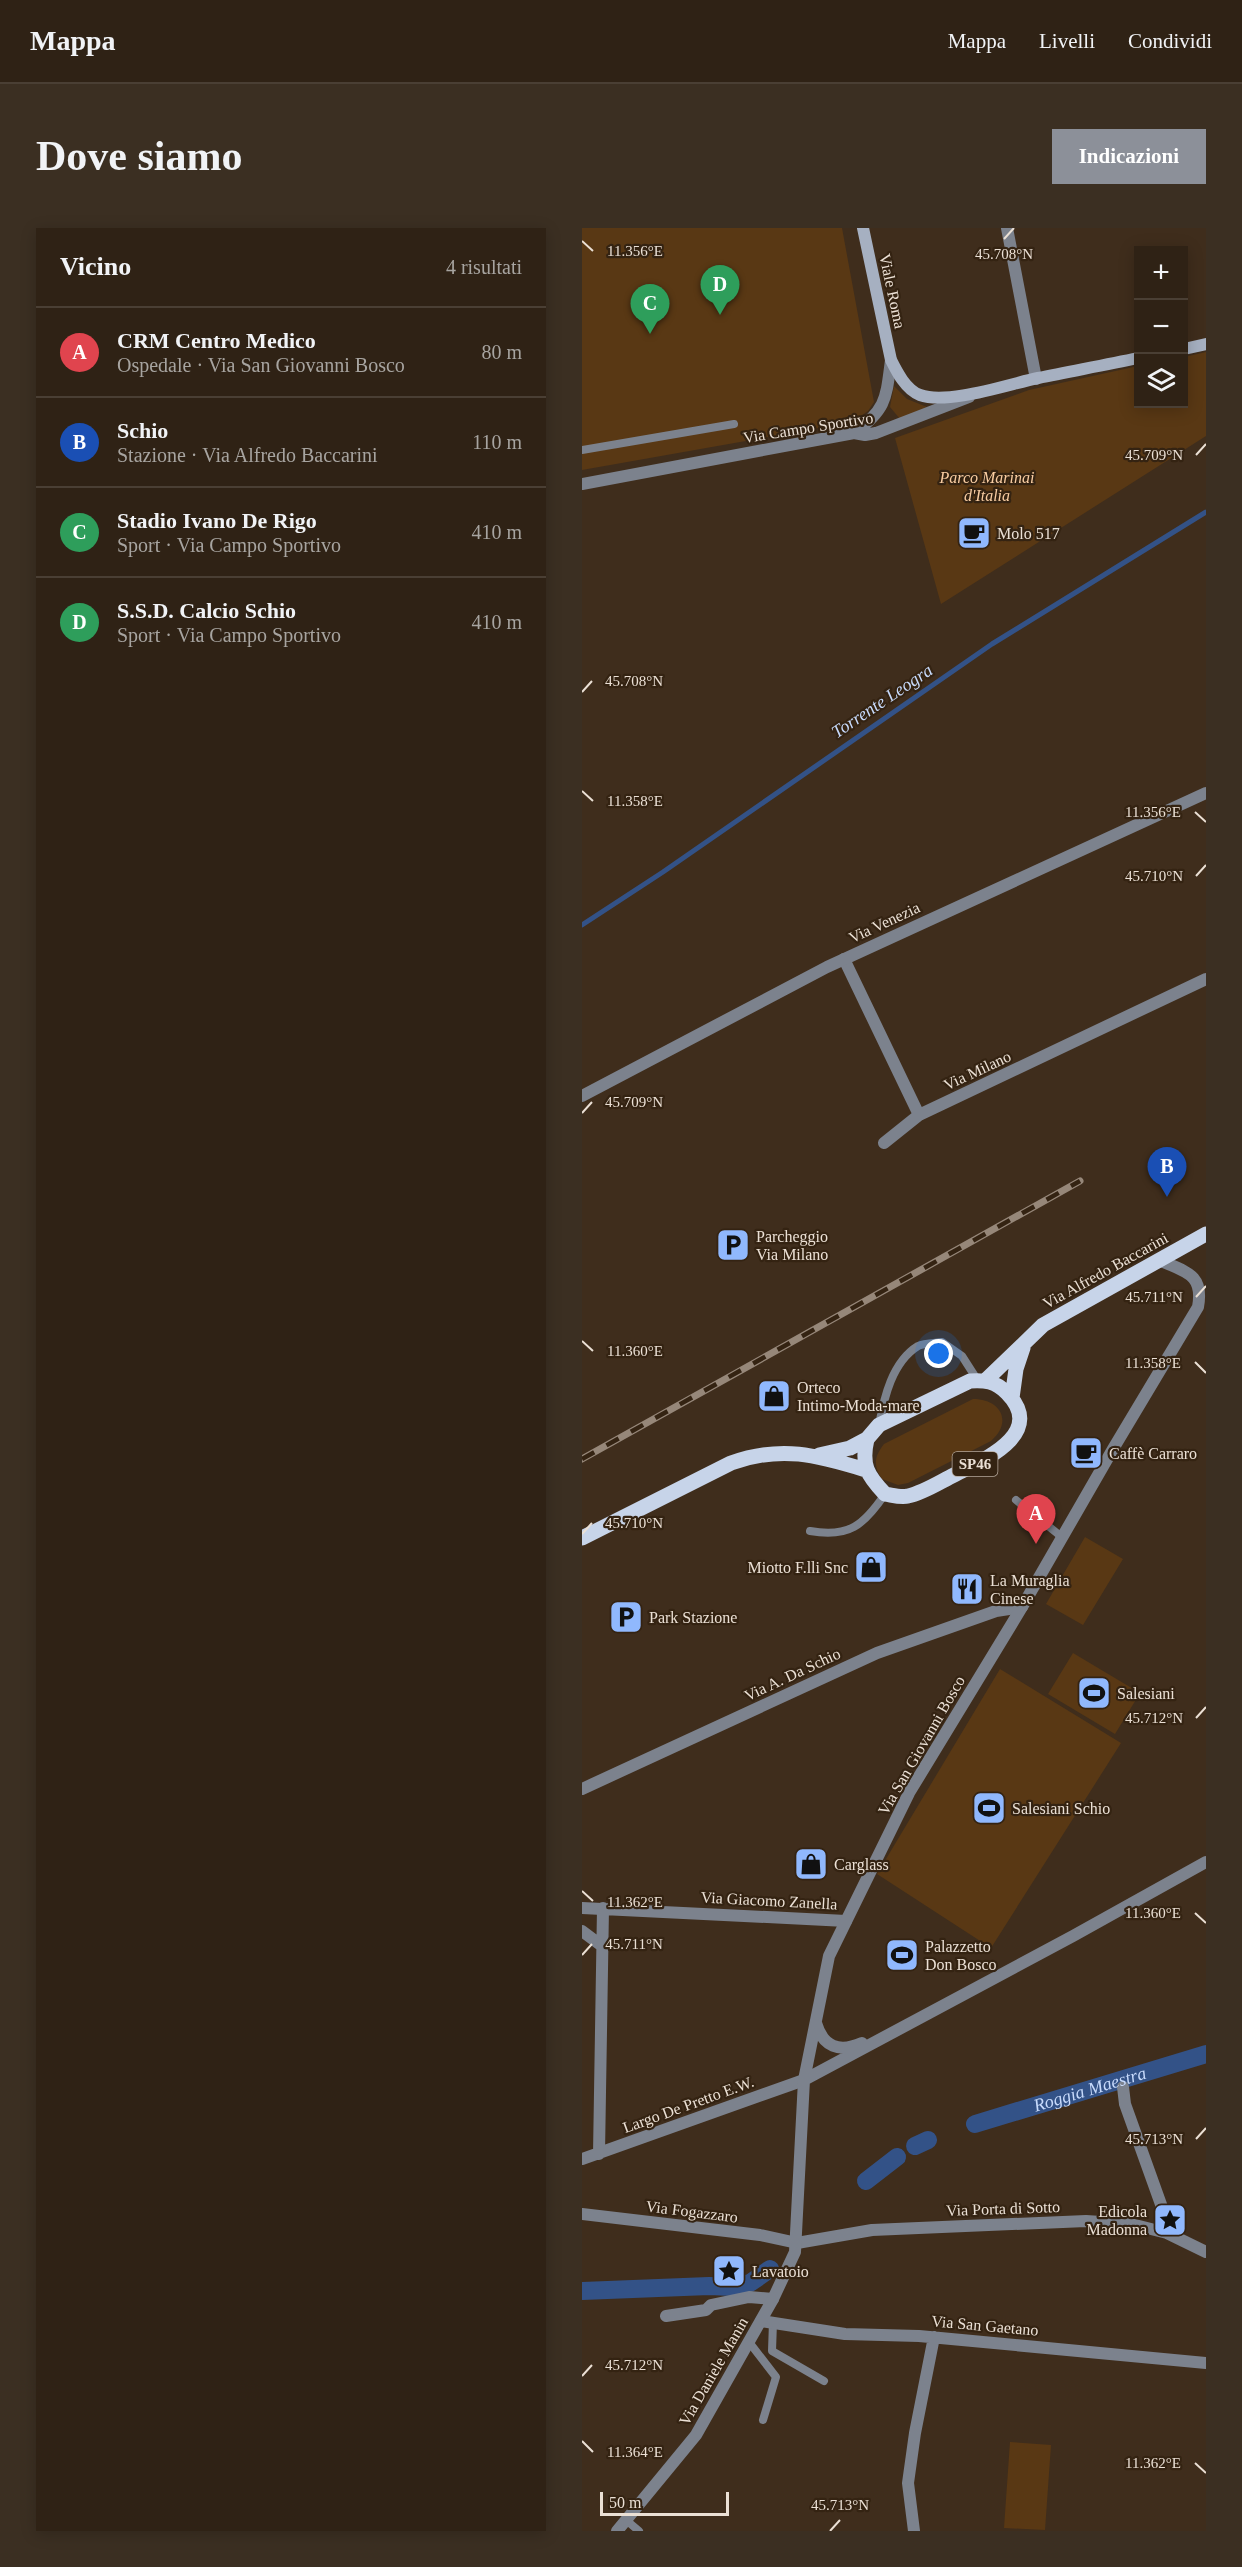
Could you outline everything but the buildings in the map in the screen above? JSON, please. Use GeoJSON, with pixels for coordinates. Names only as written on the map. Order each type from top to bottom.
{"type":"FeatureCollection","features":[{"type":"Feature","properties":{"kind":"main road","name":"Viale Roma"},"geometry":{"type":"LineString","coordinates":[[863,228],[891,360]]}},
{"type":"Feature","properties":{"kind":"main road"},"geometry":{"type":"LineString","coordinates":[[1188,348],[1206,344]]}},
{"type":"Feature","properties":{"kind":"main road","name":"Via Campo Sportivo"},"geometry":{"type":"LineString","coordinates":[[976,394],[1134,359]]}},
{"type":"Feature","properties":{"kind":"main road"},"geometry":{"type":"LineString","coordinates":[[891,360],[900,377],[917,394],[927,397],[976,394]]}},
{"type":"Feature","properties":{"kind":"main road","name":"Via Alfredo Baccarini"},"geometry":{"type":"LineString","coordinates":[[819,1455],[850,1448],[867,1439],[879,1425],[970,1381],[982,1380],[1044,1325],[1206,1234]]}},
{"type":"Feature","properties":{"kind":"main road","name":"SP46"},"geometry":{"type":"LineString","coordinates":[[885,1494],[907,1497],[993,1455],[1011,1440],[1018,1428],[1018,1414],[1012,1398],[1016,1369],[1025,1341]]}},
{"type":"Feature","properties":{"kind":"main road"},"geometry":{"type":"LineString","coordinates":[[982,1380],[1001,1387],[1012,1398]]}},
{"type":"Feature","properties":{"kind":"main road"},"geometry":{"type":"LineString","coordinates":[[867,1439],[864,1453],[866,1470],[885,1494]]}},
{"type":"Feature","properties":{"kind":"main road","name":"Via Alfredo Baccarini"},"geometry":{"type":"LineString","coordinates":[[582,1538],[731,1463],[754,1455],[777,1452],[819,1455],[866,1470]]}},
{"type":"Feature","properties":{"kind":"street"},"geometry":{"type":"LineString","coordinates":[[1007,228],[1036,379]]}},
{"type":"Feature","properties":{"kind":"street"},"geometry":{"type":"LineString","coordinates":[[854,433],[877,414],[882,406],[886,395],[891,360]]}},
{"type":"Feature","properties":{"kind":"street","name":"Via Campo Sportivo"},"geometry":{"type":"LineString","coordinates":[[582,484],[854,433],[865,435],[888,430],[976,394]]}},
{"type":"Feature","properties":{"kind":"street","name":"Via Venezia"},"geometry":{"type":"LineString","coordinates":[[582,1096],[844,959],[1206,793]]}},
{"type":"Feature","properties":{"kind":"street"},"geometry":{"type":"LineString","coordinates":[[844,959],[919,1116]]}},
{"type":"Feature","properties":{"kind":"street","name":"Via Milano"},"geometry":{"type":"LineString","coordinates":[[884,1143],[919,1116],[1206,979]]}},
{"type":"Feature","properties":{"kind":"street","name":"Via San Giovanni Bosco"},"geometry":{"type":"LineString","coordinates":[[797,2243],[804,2080],[829,1956],[909,1794],[1063,1538],[1113,1449],[1202,1308],[1201,1289],[1194,1278],[1159,1260]]}},
{"type":"Feature","properties":{"kind":"street","name":"Via A. Da Schio"},"geometry":{"type":"LineString","coordinates":[[582,1789],[877,1653],[996,1611],[1022,1607]]}},
{"type":"Feature","properties":{"kind":"street"},"geometry":{"type":"LineString","coordinates":[[816,2022],[819,2035],[824,2041],[829,2046],[839,2049],[854,2046],[907,2025],[1206,1862]]}},
{"type":"Feature","properties":{"kind":"street","name":"Via Giacomo Zanella"},"geometry":{"type":"LineString","coordinates":[[582,1908],[846,1921]]}},
{"type":"Feature","properties":{"kind":"street"},"geometry":{"type":"LineString","coordinates":[[598,2154],[603,1908]]}},
{"type":"Feature","properties":{"kind":"street"},"geometry":{"type":"LineString","coordinates":[[582,1931],[602,1946]]}},
{"type":"Feature","properties":{"kind":"street","name":"Largo De Pretto E.W."},"geometry":{"type":"LineString","coordinates":[[582,2159],[804,2080],[907,2025]]}},
{"type":"Feature","properties":{"kind":"street"},"geometry":{"type":"LineString","coordinates":[[1123,2087],[1125,2104],[1163,2210],[1167,2233]]}},
{"type":"Feature","properties":{"kind":"street","name":"Via Fogazzaro"},"geometry":{"type":"LineString","coordinates":[[582,2214],[760,2235],[797,2243]]}},
{"type":"Feature","properties":{"kind":"street","name":"Via Porta di Sotto"},"geometry":{"type":"LineString","coordinates":[[797,2243],[872,2230],[1086,2221],[1131,2224],[1167,2233],[1206,2252]]}},
{"type":"Feature","properties":{"kind":"street","name":"Via Daniele Manin"},"geometry":{"type":"LineString","coordinates":[[616,2531],[696,2435],[749,2342],[767,2321],[773,2299],[797,2243]]}},
{"type":"Feature","properties":{"kind":"street"},"geometry":{"type":"LineString","coordinates":[[666,2316],[706,2310],[711,2305],[749,2297],[773,2299]]}},
{"type":"Feature","properties":{"kind":"street","name":"Via San Gaetano"},"geometry":{"type":"LineString","coordinates":[[767,2321],[845,2334],[934,2337],[1206,2363]]}},
{"type":"Feature","properties":{"kind":"street"},"geometry":{"type":"LineString","coordinates":[[914,2531],[908,2483],[915,2433],[934,2337]]}},
{"type":"Feature","properties":{"kind":"lane"},"geometry":{"type":"LineString","coordinates":[[582,450],[734,424]]}},
{"type":"Feature","properties":{"kind":"lane"},"geometry":{"type":"LineString","coordinates":[[879,1425],[884,1397],[902,1360],[920,1345],[942,1342],[962,1356],[982,1380]]}},
{"type":"Feature","properties":{"kind":"lane"},"geometry":{"type":"LineString","coordinates":[[810,1532],[831,1535],[851,1529],[871,1514],[885,1494]]}},
{"type":"Feature","properties":{"kind":"lane"},"geometry":{"type":"LineString","coordinates":[[1016,1500],[1063,1538]]}},
{"type":"Feature","properties":{"kind":"lane"},"geometry":{"type":"LineString","coordinates":[[767,2321],[772,2351],[824,2381]]}},
{"type":"Feature","properties":{"kind":"lane"},"geometry":{"type":"LineString","coordinates":[[749,2342],[777,2377],[763,2420]]}},
{"type":"Feature","properties":{"kind":"lane"},"geometry":{"type":"LineString","coordinates":[[626,2520],[639,2531]]}},
{"type":"Feature","properties":{"kind":"green space"},"geometry":{"type":"Polygon","coordinates":[[[582,228],[842,228],[874,402],[868,411],[853,422],[582,470],[582,228]]]}},
{"type":"Feature","properties":{"kind":"green space","name":"Parco Marinai d'Italia"},"geometry":{"type":"Polygon","coordinates":[[[1206,352],[1206,436],[941,604],[895,438],[1029,390],[1134,367],[1134,408],[1188,408],[1188,356],[1206,352]]]}},
{"type":"Feature","properties":{"kind":"green space"},"geometry":{"type":"Polygon","coordinates":[[[894,386],[907,399],[927,407],[900,419],[890,407],[894,386]]]}},
{"type":"Feature","properties":{"kind":"green space"},"geometry":{"type":"Polygon","coordinates":[[[973,1399],[991,1403],[1001,1413],[1001,1426],[998,1434],[991,1441],[908,1483],[898,1485],[882,1479],[876,1462],[878,1453],[884,1444],[973,1399]]]}},
{"type":"Feature","properties":{"kind":"green space"},"geometry":{"type":"Polygon","coordinates":[[[1085,1537],[1123,1559],[1083,1625],[1046,1604],[1085,1537]]]}},
{"type":"Feature","properties":{"kind":"green space","name":"Salesiani"},"geometry":{"type":"Polygon","coordinates":[[[1073,1653],[1140,1693],[1115,1734],[1048,1694],[1073,1653]]]}},
{"type":"Feature","properties":{"kind":"green space","name":"Salesiani Schio"},"geometry":{"type":"Polygon","coordinates":[[[1000,1669],[1121,1743],[991,1948],[877,1874],[1000,1669]]]}},
{"type":"Feature","properties":{"kind":"green space"},"geometry":{"type":"Polygon","coordinates":[[[1010,2442],[1051,2445],[1045,2530],[1004,2528],[1010,2442]]]}},
{"type":"Feature","properties":{"kind":"waterway","name":"Torrente Leogra"},"geometry":{"type":"LineString","coordinates":[[582,925],[663,872],[992,644],[1206,512]]}},
{"type":"Feature","properties":{"kind":"waterway","name":"Roggia Maestra"},"geometry":{"type":"LineString","coordinates":[[975,2124],[1206,2054]]}},
{"type":"Feature","properties":{"kind":"waterway","name":"Roggia Maestra"},"geometry":{"type":"LineString","coordinates":[[915,2146],[928,2140]]}},
{"type":"Feature","properties":{"kind":"waterway","name":"Roggia Maestra"},"geometry":{"type":"LineString","coordinates":[[866,2181],[897,2157]]}},
{"type":"Feature","properties":{"kind":"waterway","name":"Roggia Maestra"},"geometry":{"type":"LineString","coordinates":[[582,2291],[733,2287],[750,2283],[770,2269]]}},
{"type":"Feature","properties":{"kind":"railway"},"geometry":{"type":"LineString","coordinates":[[582,1459],[1080,1181]]}},
{"type":"Feature","properties":{"kind":"place","name":"S.S.D. Calcio Schio"},"geometry":{"type":"Point","coordinates":[720,315]}},
{"type":"Feature","properties":{"kind":"place","name":"Stadio Ivano De Rigo"},"geometry":{"type":"Point","coordinates":[650,334]}},
{"type":"Feature","properties":{"kind":"place","name":"Molo 517"},"geometry":{"type":"Point","coordinates":[974,533]}},
{"type":"Feature","properties":{"kind":"place","name":"Schio"},"geometry":{"type":"Point","coordinates":[1167,1197]}},
{"type":"Feature","properties":{"kind":"place","name":"Parcheggio Via Milano"},"geometry":{"type":"Point","coordinates":[733,1245]}},
{"type":"Feature","properties":{"kind":"place","name":"Orteco Intimo-Moda-mare"},"geometry":{"type":"Point","coordinates":[774,1396]}},
{"type":"Feature","properties":{"kind":"place","name":"Caffè Carraro"},"geometry":{"type":"Point","coordinates":[1086,1453]}},
{"type":"Feature","properties":{"kind":"place","name":"CRM Centro Medico"},"geometry":{"type":"Point","coordinates":[1036,1544]}},
{"type":"Feature","properties":{"kind":"place","name":"Miotto F.lli Snc"},"geometry":{"type":"Point","coordinates":[871,1567]}},
{"type":"Feature","properties":{"kind":"place","name":"La Muraglia Cinese"},"geometry":{"type":"Point","coordinates":[967,1589]}},
{"type":"Feature","properties":{"kind":"place","name":"Park Stazione"},"geometry":{"type":"Point","coordinates":[626,1617]}},
{"type":"Feature","properties":{"kind":"place","name":"Salesiani"},"geometry":{"type":"Point","coordinates":[1094,1693]}},
{"type":"Feature","properties":{"kind":"place","name":"Salesiani Schio"},"geometry":{"type":"Point","coordinates":[989,1808]}},
{"type":"Feature","properties":{"kind":"place","name":"Carglass"},"geometry":{"type":"Point","coordinates":[811,1864]}},
{"type":"Feature","properties":{"kind":"place","name":"Palazzetto Don Bosco"},"geometry":{"type":"Point","coordinates":[902,1955]}},
{"type":"Feature","properties":{"kind":"place","name":"Edicola Madonna"},"geometry":{"type":"Point","coordinates":[1170,2220]}},
{"type":"Feature","properties":{"kind":"place","name":"Lavatoio"},"geometry":{"type":"Point","coordinates":[729,2271]}}]}
